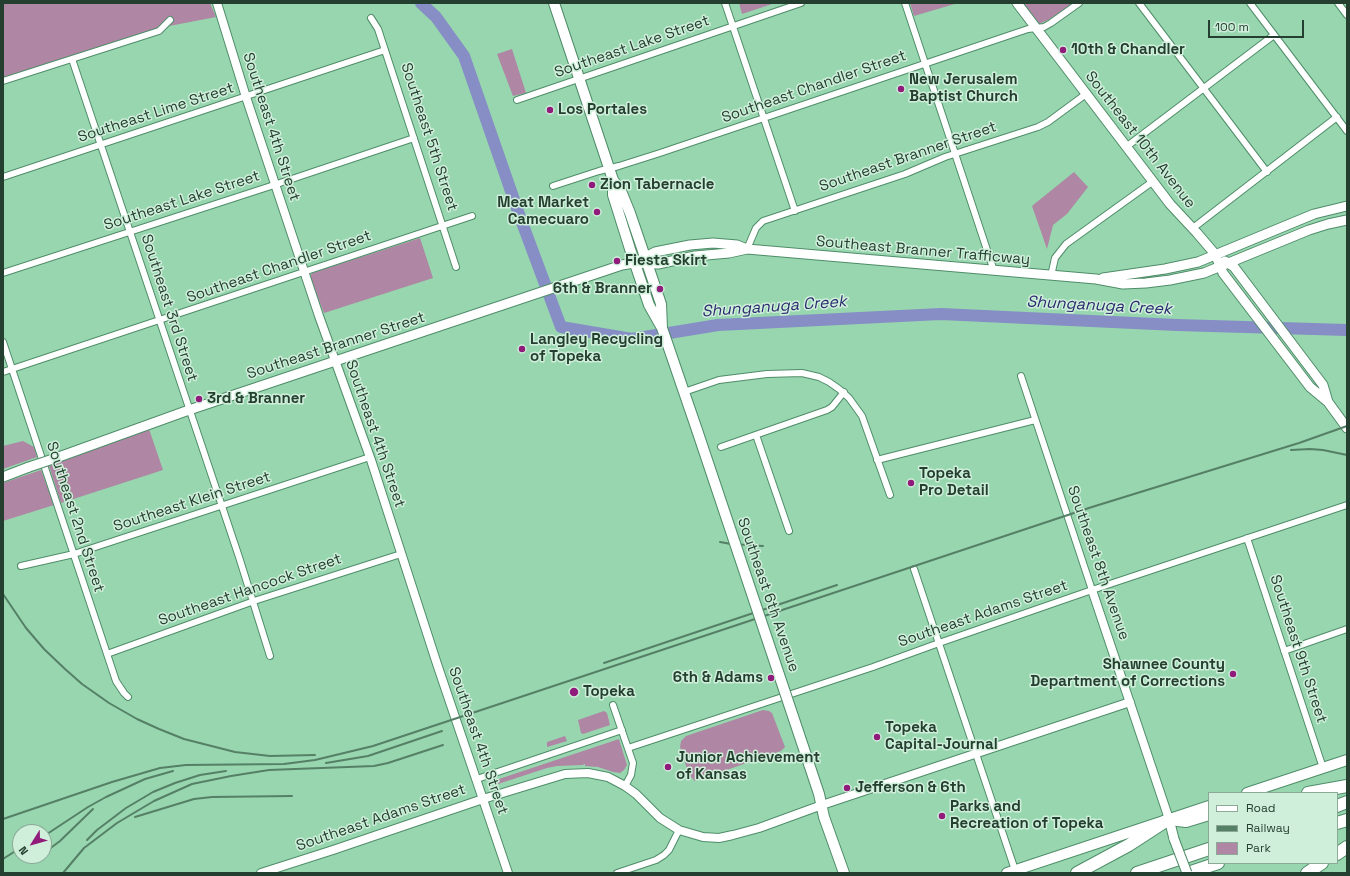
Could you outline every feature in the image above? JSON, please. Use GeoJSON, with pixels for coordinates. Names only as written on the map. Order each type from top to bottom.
{"type":"FeatureCollection","features":[{"type":"Feature","properties":{"kind":"highway"},"geometry":{"type":"LineString","coordinates":[[1314,792],[1347,786]]}},
{"type":"Feature","properties":{"kind":"highway"},"geometry":{"type":"LineString","coordinates":[[1077,873],[1129,845],[1169,819],[1186,821],[1208,814]]}},
{"type":"Feature","properties":{"kind":"highway"},"geometry":{"type":"LineString","coordinates":[[1338,853],[1347,847]]}},
{"type":"Feature","properties":{"kind":"highway"},"geometry":{"type":"LineString","coordinates":[[1137,873],[1208,849]]}},
{"type":"Feature","properties":{"kind":"highway"},"geometry":{"type":"LineString","coordinates":[[1188,873],[1215,864]]}},
{"type":"Feature","properties":{"kind":"highway"},"geometry":{"type":"LineString","coordinates":[[1307,873],[1320,864]]}},
{"type":"Feature","properties":{"kind":"main road","name":"Southeast 6th Avenue"},"geometry":{"type":"LineString","coordinates":[[554,3],[613,180],[621,191],[630,213],[661,304],[662,328]]}},
{"type":"Feature","properties":{"kind":"main road","name":"Southeast 10th Avenue"},"geometry":{"type":"LineString","coordinates":[[1017,3],[1170,204],[1224,264],[1234,267],[1323,385],[1328,402]]}},
{"type":"Feature","properties":{"kind":"main road","name":"Southeast 6th Avenue"},"geometry":{"type":"LineString","coordinates":[[613,180],[613,195],[616,207],[634,263],[649,305],[662,328],[820,794],[824,816],[844,873]]}},
{"type":"Feature","properties":{"kind":"main road","name":"Southeast Branner Trafficway"},"geometry":{"type":"LineString","coordinates":[[1096,279],[1165,269],[1198,262],[1314,214],[1347,206]]}},
{"type":"Feature","properties":{"kind":"main road","name":"Southeast Branner Trafficway"},"geometry":{"type":"LineString","coordinates":[[747,249],[1096,279],[1123,284],[1158,282],[1204,273],[1310,230],[1347,220]]}},
{"type":"Feature","properties":{"kind":"main road","name":"Southeast Branner Street"},"geometry":{"type":"LineString","coordinates":[[3,477],[189,410],[622,265],[646,261],[658,264],[695,256],[729,253],[747,249]]}},
{"type":"Feature","properties":{"kind":"main road","name":"Southeast 10th Avenue"},"geometry":{"type":"LineString","coordinates":[[1224,264],[1223,273],[1310,387],[1328,402],[1347,428]]}},
{"type":"Feature","properties":{"kind":"main road"},"geometry":{"type":"LineString","coordinates":[[1250,792],[1347,760]]}},
{"type":"Feature","properties":{"kind":"main road"},"geometry":{"type":"LineString","coordinates":[[1011,872],[1208,806]]}},
{"type":"Feature","properties":{"kind":"main road","name":"Southeast 8th Avenue"},"geometry":{"type":"LineString","coordinates":[[1169,819],[1174,838],[1188,873]]}},
{"type":"Feature","properties":{"kind":"street","name":"Southeast 4th Street"},"geometry":{"type":"LineString","coordinates":[[217,3],[246,97],[304,272],[370,457],[508,873]]}},
{"type":"Feature","properties":{"kind":"street"},"geometry":{"type":"LineString","coordinates":[[725,3],[795,211]]}},
{"type":"Feature","properties":{"kind":"street","name":"Southeast Lake Street"},"geometry":{"type":"LineString","coordinates":[[517,100],[801,3]]}},
{"type":"Feature","properties":{"kind":"street"},"geometry":{"type":"LineString","coordinates":[[905,3],[994,271]]}},
{"type":"Feature","properties":{"kind":"street","name":"Southeast Chandler Street"},"geometry":{"type":"LineString","coordinates":[[553,186],[660,153],[763,117],[1028,29],[1044,27],[1079,3]]}},
{"type":"Feature","properties":{"kind":"street"},"geometry":{"type":"LineString","coordinates":[[1140,3],[1267,172]]}},
{"type":"Feature","properties":{"kind":"street"},"geometry":{"type":"LineString","coordinates":[[1250,3],[1347,131]]}},
{"type":"Feature","properties":{"kind":"street"},"geometry":{"type":"LineString","coordinates":[[1338,3],[1347,15]]}},
{"type":"Feature","properties":{"kind":"street","name":"Southeast 5th Street"},"geometry":{"type":"LineString","coordinates":[[371,18],[378,29],[456,267]]}},
{"type":"Feature","properties":{"kind":"street"},"geometry":{"type":"LineString","coordinates":[[3,81],[158,31],[170,20]]}},
{"type":"Feature","properties":{"kind":"street"},"geometry":{"type":"LineString","coordinates":[[1126,147],[1274,35]]}},
{"type":"Feature","properties":{"kind":"street","name":"Southeast Lime Street"},"geometry":{"type":"LineString","coordinates":[[3,177],[385,50]]}},
{"type":"Feature","properties":{"kind":"street","name":"Southeast 3rd Street"},"geometry":{"type":"LineString","coordinates":[[72,60],[254,601],[270,656]]}},
{"type":"Feature","properties":{"kind":"street","name":"Southeast Branner Street"},"geometry":{"type":"LineString","coordinates":[[747,249],[756,228],[763,221],[905,174],[955,154],[1038,127],[1048,122],[1086,94]]}},
{"type":"Feature","properties":{"kind":"street"},"geometry":{"type":"LineString","coordinates":[[1193,228],[1337,117]]}},
{"type":"Feature","properties":{"kind":"street","name":"Southeast Lake Street"},"geometry":{"type":"LineString","coordinates":[[3,273],[275,185],[414,138]]}},
{"type":"Feature","properties":{"kind":"street"},"geometry":{"type":"LineString","coordinates":[[1051,276],[1055,258],[1066,244],[1152,182]]}},
{"type":"Feature","properties":{"kind":"street","name":"Southeast Chandler Street"},"geometry":{"type":"LineString","coordinates":[[3,372],[13,370],[472,216]]}},
{"type":"Feature","properties":{"kind":"street","name":"Southeast 2nd Street"},"geometry":{"type":"LineString","coordinates":[[3,342],[116,681],[128,697]]}},
{"type":"Feature","properties":{"kind":"street"},"geometry":{"type":"LineString","coordinates":[[684,392],[719,380],[768,374],[802,373],[819,377],[844,392],[862,416],[890,495]]}},
{"type":"Feature","properties":{"kind":"street","name":"Southeast 8th Avenue"},"geometry":{"type":"LineString","coordinates":[[1020,376],[1169,819]]}},
{"type":"Feature","properties":{"kind":"street"},"geometry":{"type":"LineString","coordinates":[[721,447],[827,410],[832,407],[844,392]]}},
{"type":"Feature","properties":{"kind":"street"},"geometry":{"type":"LineString","coordinates":[[877,460],[1035,420]]}},
{"type":"Feature","properties":{"kind":"street"},"geometry":{"type":"LineString","coordinates":[[756,435],[789,531]]}},
{"type":"Feature","properties":{"kind":"street","name":"Southeast Klein Street"},"geometry":{"type":"LineString","coordinates":[[21,566],[74,554],[370,457]]}},
{"type":"Feature","properties":{"kind":"street","name":"Southeast Adams Street"},"geometry":{"type":"LineString","coordinates":[[628,748],[873,667],[1092,590],[1347,505]]}},
{"type":"Feature","properties":{"kind":"street","name":"Southeast 9th Street"},"geometry":{"type":"LineString","coordinates":[[1247,538],[1323,768]]}},
{"type":"Feature","properties":{"kind":"street","name":"Southeast Hancock Street"},"geometry":{"type":"LineString","coordinates":[[107,654],[254,601],[401,554]]}},
{"type":"Feature","properties":{"kind":"street"},"geometry":{"type":"LineString","coordinates":[[914,568],[976,753],[1011,872]]}},
{"type":"Feature","properties":{"kind":"street"},"geometry":{"type":"LineString","coordinates":[[1284,650],[1347,630]]}},
{"type":"Feature","properties":{"kind":"street"},"geometry":{"type":"LineString","coordinates":[[613,705],[632,758],[633,769],[625,786],[636,794],[660,818],[679,830],[695,836],[719,838],[751,831],[822,805],[1130,702]]}},
{"type":"Feature","properties":{"kind":"street"},"geometry":{"type":"LineString","coordinates":[[476,779],[622,730]]}},
{"type":"Feature","properties":{"kind":"street","name":"Southeast Adams Street"},"geometry":{"type":"LineString","coordinates":[[261,873],[483,799],[566,774],[588,772],[608,777],[625,786]]}},
{"type":"Feature","properties":{"kind":"street"},"geometry":{"type":"LineString","coordinates":[[616,873],[659,859],[669,850],[679,830]]}},
{"type":"Feature","properties":{"kind":"green space"},"geometry":{"type":"Polygon","coordinates":[[[3,3],[210,3],[216,17],[164,27],[3,80],[3,3]]]}},
{"type":"Feature","properties":{"kind":"green space"},"geometry":{"type":"Polygon","coordinates":[[[739,3],[775,3],[742,14],[739,3]]]}},
{"type":"Feature","properties":{"kind":"green space"},"geometry":{"type":"Polygon","coordinates":[[[910,3],[958,3],[914,16],[910,3]]]}},
{"type":"Feature","properties":{"kind":"green space"},"geometry":{"type":"Polygon","coordinates":[[[1022,3],[1073,3],[1050,19],[1039,24],[1022,3]]]}},
{"type":"Feature","properties":{"kind":"green space"},"geometry":{"type":"Polygon","coordinates":[[[512,49],[526,93],[513,96],[497,54],[512,49]]]}},
{"type":"Feature","properties":{"kind":"green space"},"geometry":{"type":"Polygon","coordinates":[[[1074,172],[1088,187],[1067,214],[1053,225],[1047,249],[1032,206],[1074,172]]]}},
{"type":"Feature","properties":{"kind":"green space"},"geometry":{"type":"Polygon","coordinates":[[[420,238],[433,278],[324,313],[310,277],[312,273],[420,238]]]}},
{"type":"Feature","properties":{"kind":"green space"},"geometry":{"type":"Polygon","coordinates":[[[149,429],[163,470],[61,503],[49,466],[149,429]]]}},
{"type":"Feature","properties":{"kind":"green space"},"geometry":{"type":"Polygon","coordinates":[[[23,441],[34,447],[37,457],[3,469],[3,446],[23,441]]]}},
{"type":"Feature","properties":{"kind":"green space"},"geometry":{"type":"Polygon","coordinates":[[[41,470],[54,505],[3,521],[3,483],[41,470]]]}},
{"type":"Feature","properties":{"kind":"green space"},"geometry":{"type":"Polygon","coordinates":[[[763,710],[772,713],[785,747],[781,751],[695,781],[689,775],[680,747],[681,741],[686,736],[763,710]]]}},
{"type":"Feature","properties":{"kind":"green space"},"geometry":{"type":"Polygon","coordinates":[[[604,711],[607,713],[610,725],[583,734],[581,733],[578,720],[604,711]]]}},
{"type":"Feature","properties":{"kind":"green space"},"geometry":{"type":"Polygon","coordinates":[[[565,736],[567,741],[547,747],[547,742],[565,736]]]}},
{"type":"Feature","properties":{"kind":"green space"},"geometry":{"type":"Polygon","coordinates":[[[619,739],[627,765],[620,773],[598,767],[585,766],[585,764],[557,766],[498,784],[497,783],[496,780],[619,739]]]}},
{"type":"Feature","properties":{"kind":"waterway","name":"Shunganuga Creek"},"geometry":{"type":"LineString","coordinates":[[421,3],[436,17],[464,56],[520,217],[561,327],[632,339],[718,325],[941,314],[1177,325],[1347,330]]}},
{"type":"Feature","properties":{"kind":"railway"},"geometry":{"type":"LineString","coordinates":[[3,819],[112,782],[160,768],[186,765],[284,764],[315,760],[373,746],[1092,507],[1299,443],[1347,426]]}},
{"type":"Feature","properties":{"kind":"railway"},"geometry":{"type":"LineString","coordinates":[[1291,450],[1323,450],[1347,455]]}},
{"type":"Feature","properties":{"kind":"railway"},"geometry":{"type":"LineString","coordinates":[[720,542],[763,546]]}},
{"type":"Feature","properties":{"kind":"railway"},"geometry":{"type":"LineString","coordinates":[[604,663],[837,585]]}},
{"type":"Feature","properties":{"kind":"railway"},"geometry":{"type":"LineString","coordinates":[[3,594],[26,628],[44,649],[65,669],[82,684],[109,703],[137,719],[184,739],[235,752],[270,756],[315,755]]}},
{"type":"Feature","properties":{"kind":"railway"},"geometry":{"type":"LineString","coordinates":[[326,763],[368,756],[442,731]]}},
{"type":"Feature","properties":{"kind":"railway"},"geometry":{"type":"LineString","coordinates":[[63,873],[84,848],[117,823],[154,801],[192,784],[269,770],[374,766],[388,763],[443,745]]}},
{"type":"Feature","properties":{"kind":"railway"},"geometry":{"type":"LineString","coordinates":[[52,831],[106,797],[145,779],[173,771]]}},
{"type":"Feature","properties":{"kind":"railway"},"geometry":{"type":"LineString","coordinates":[[87,840],[97,830],[126,808],[153,792],[200,775],[226,771]]}},
{"type":"Feature","properties":{"kind":"railway"},"geometry":{"type":"LineString","coordinates":[[135,817],[194,799],[212,797],[292,796]]}},
{"type":"Feature","properties":{"kind":"railway"},"geometry":{"type":"LineString","coordinates":[[52,847],[93,809]]}},
{"type":"Feature","properties":{"kind":"railway"},"geometry":{"type":"LineString","coordinates":[[3,859],[12,853]]}},
{"type":"Feature","properties":{"kind":"place","name":"10th & Chandler"},"geometry":{"type":"Point","coordinates":[1063,50]}},
{"type":"Feature","properties":{"kind":"place","name":"New Jerusalem Baptist Church"},"geometry":{"type":"Point","coordinates":[901,89]}},
{"type":"Feature","properties":{"kind":"place","name":"Los Portales"},"geometry":{"type":"Point","coordinates":[550,110]}},
{"type":"Feature","properties":{"kind":"place","name":"Zion Tabernacle"},"geometry":{"type":"Point","coordinates":[592,185]}},
{"type":"Feature","properties":{"kind":"place","name":"Meat Market Camecuaro"},"geometry":{"type":"Point","coordinates":[597,212]}},
{"type":"Feature","properties":{"kind":"place","name":"Fiesta Skirt"},"geometry":{"type":"Point","coordinates":[617,261]}},
{"type":"Feature","properties":{"kind":"place","name":"6th & Branner"},"geometry":{"type":"Point","coordinates":[660,289]}},
{"type":"Feature","properties":{"kind":"place","name":"Langley Recycling of Topeka"},"geometry":{"type":"Point","coordinates":[522,349]}},
{"type":"Feature","properties":{"kind":"place","name":"3rd & Branner"},"geometry":{"type":"Point","coordinates":[199,399]}},
{"type":"Feature","properties":{"kind":"place","name":"Topeka Pro Detail"},"geometry":{"type":"Point","coordinates":[911,483]}},
{"type":"Feature","properties":{"kind":"place","name":"Shawnee County Department of Corrections"},"geometry":{"type":"Point","coordinates":[1233,674]}},
{"type":"Feature","properties":{"kind":"place","name":"6th & Adams"},"geometry":{"type":"Point","coordinates":[771,678]}},
{"type":"Feature","properties":{"kind":"place","name":"Topeka"},"geometry":{"type":"Point","coordinates":[574,692]}},
{"type":"Feature","properties":{"kind":"place","name":"Topeka Capital-Journal"},"geometry":{"type":"Point","coordinates":[877,737]}},
{"type":"Feature","properties":{"kind":"place","name":"Junior Achievement of Kansas"},"geometry":{"type":"Point","coordinates":[668,767]}},
{"type":"Feature","properties":{"kind":"place","name":"Jefferson & 6th"},"geometry":{"type":"Point","coordinates":[847,788]}},
{"type":"Feature","properties":{"kind":"place","name":"Parks and Recreation of Topeka"},"geometry":{"type":"Point","coordinates":[942,816]}}]}
